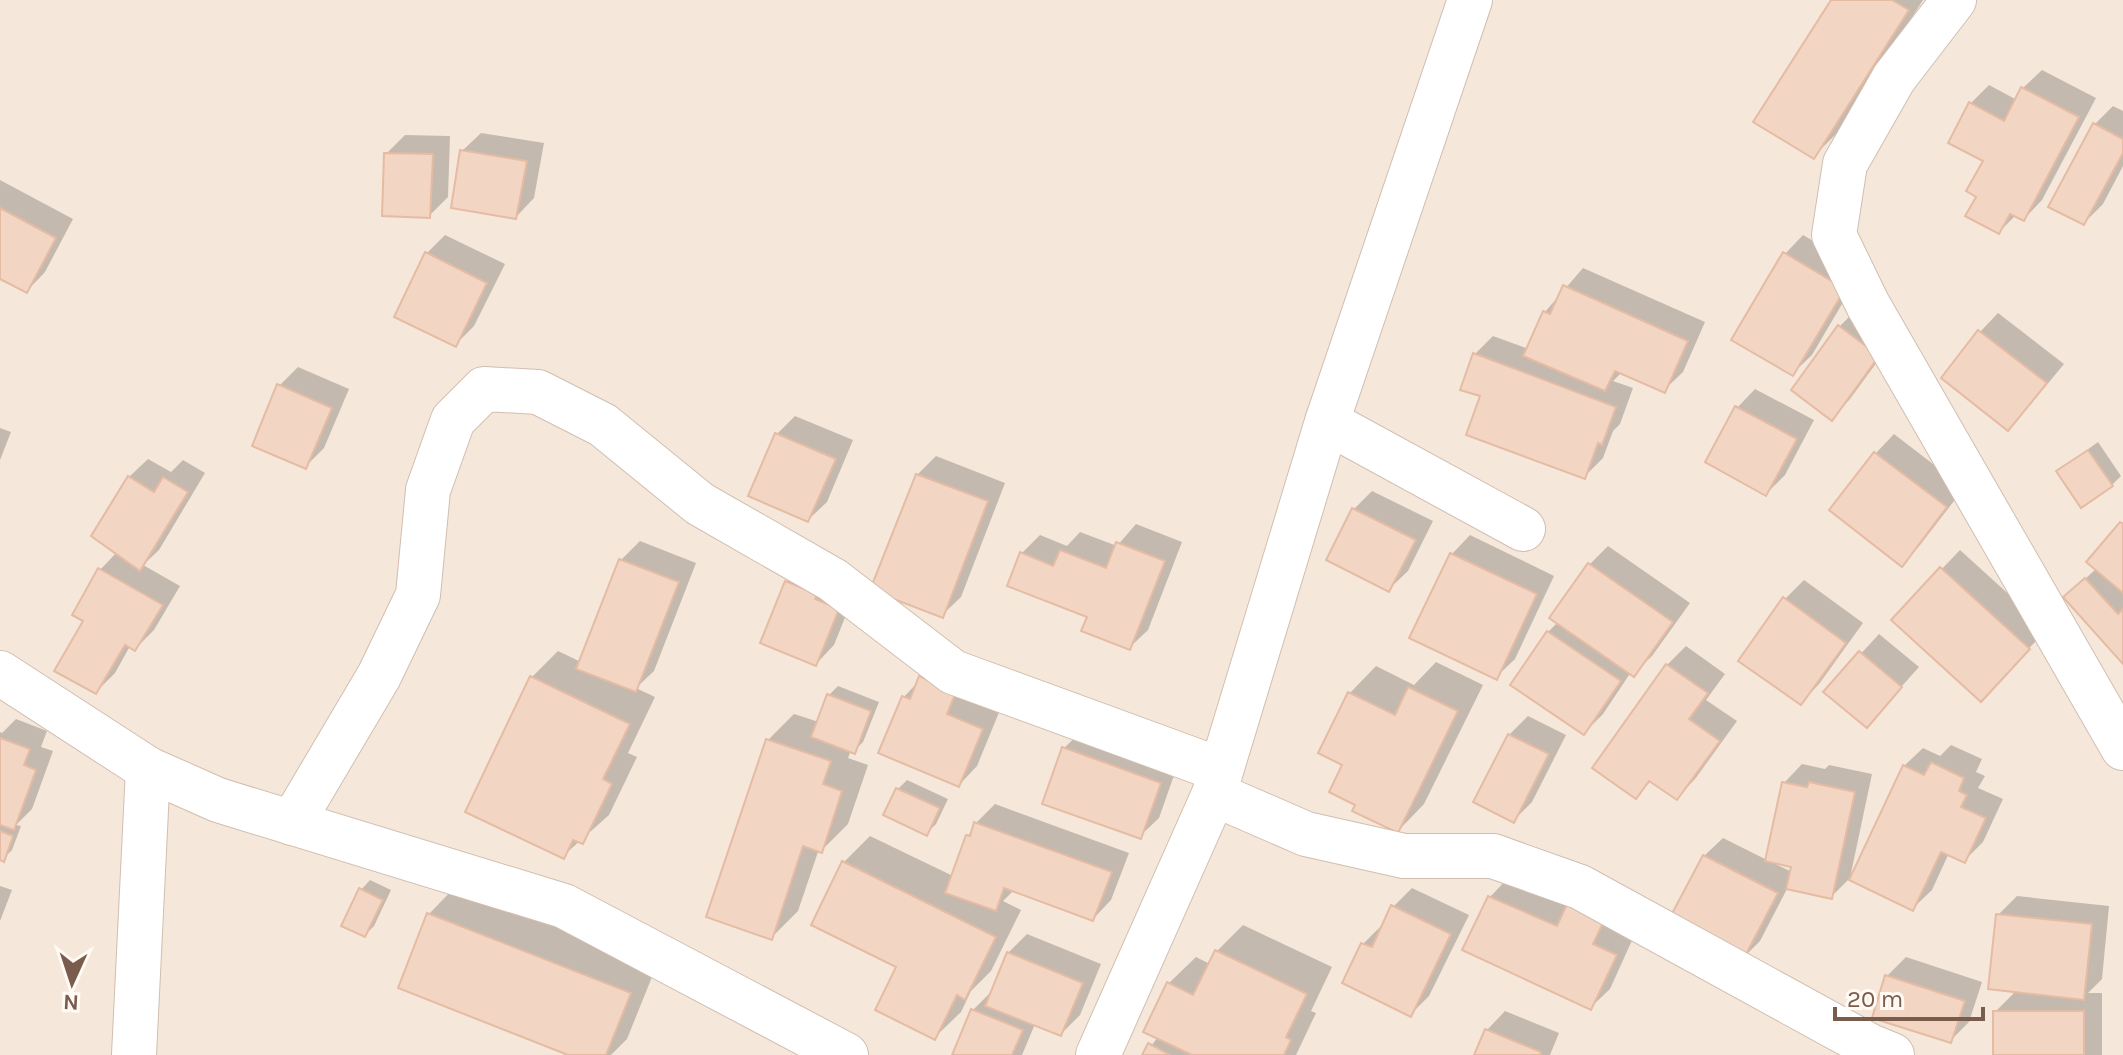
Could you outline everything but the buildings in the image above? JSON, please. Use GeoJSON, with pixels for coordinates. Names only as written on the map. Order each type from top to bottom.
{"type":"FeatureCollection","features":[{"type":"Feature","properties":{"kind":"street"},"geometry":{"type":"LineString","coordinates":[[1098,1055],[1218,782],[1327,422],[1470,0]]}},
{"type":"Feature","properties":{"kind":"street"},"geometry":{"type":"LineString","coordinates":[[1954,0],[1894,78],[1845,164],[1834,235],[1868,305],[2123,748]]}},
{"type":"Feature","properties":{"kind":"street"},"geometry":{"type":"LineString","coordinates":[[292,823],[379,676],[418,595],[428,490],[453,420],[484,389],[538,392],[603,425],[700,504],[833,580],[953,672],[1218,782],[1306,834],[1404,856],[1493,856],[1580,887],[1870,1046],[1892,1055]]}},
{"type":"Feature","properties":{"kind":"street"},"geometry":{"type":"LineString","coordinates":[[1327,422],[1523,529]]}},
{"type":"Feature","properties":{"kind":"street"},"geometry":{"type":"LineString","coordinates":[[0,673],[148,769],[218,800],[564,906],[846,1055]]}},
{"type":"Feature","properties":{"kind":"street"},"geometry":{"type":"LineString","coordinates":[[134,1055],[148,769]]}},
{"type":"Feature","properties":{"kind":"shaded area"},"geometry":{"type":"Polygon","coordinates":[[[0,0],[2123,0],[2123,1055],[0,1055],[0,0]]]}}]}
